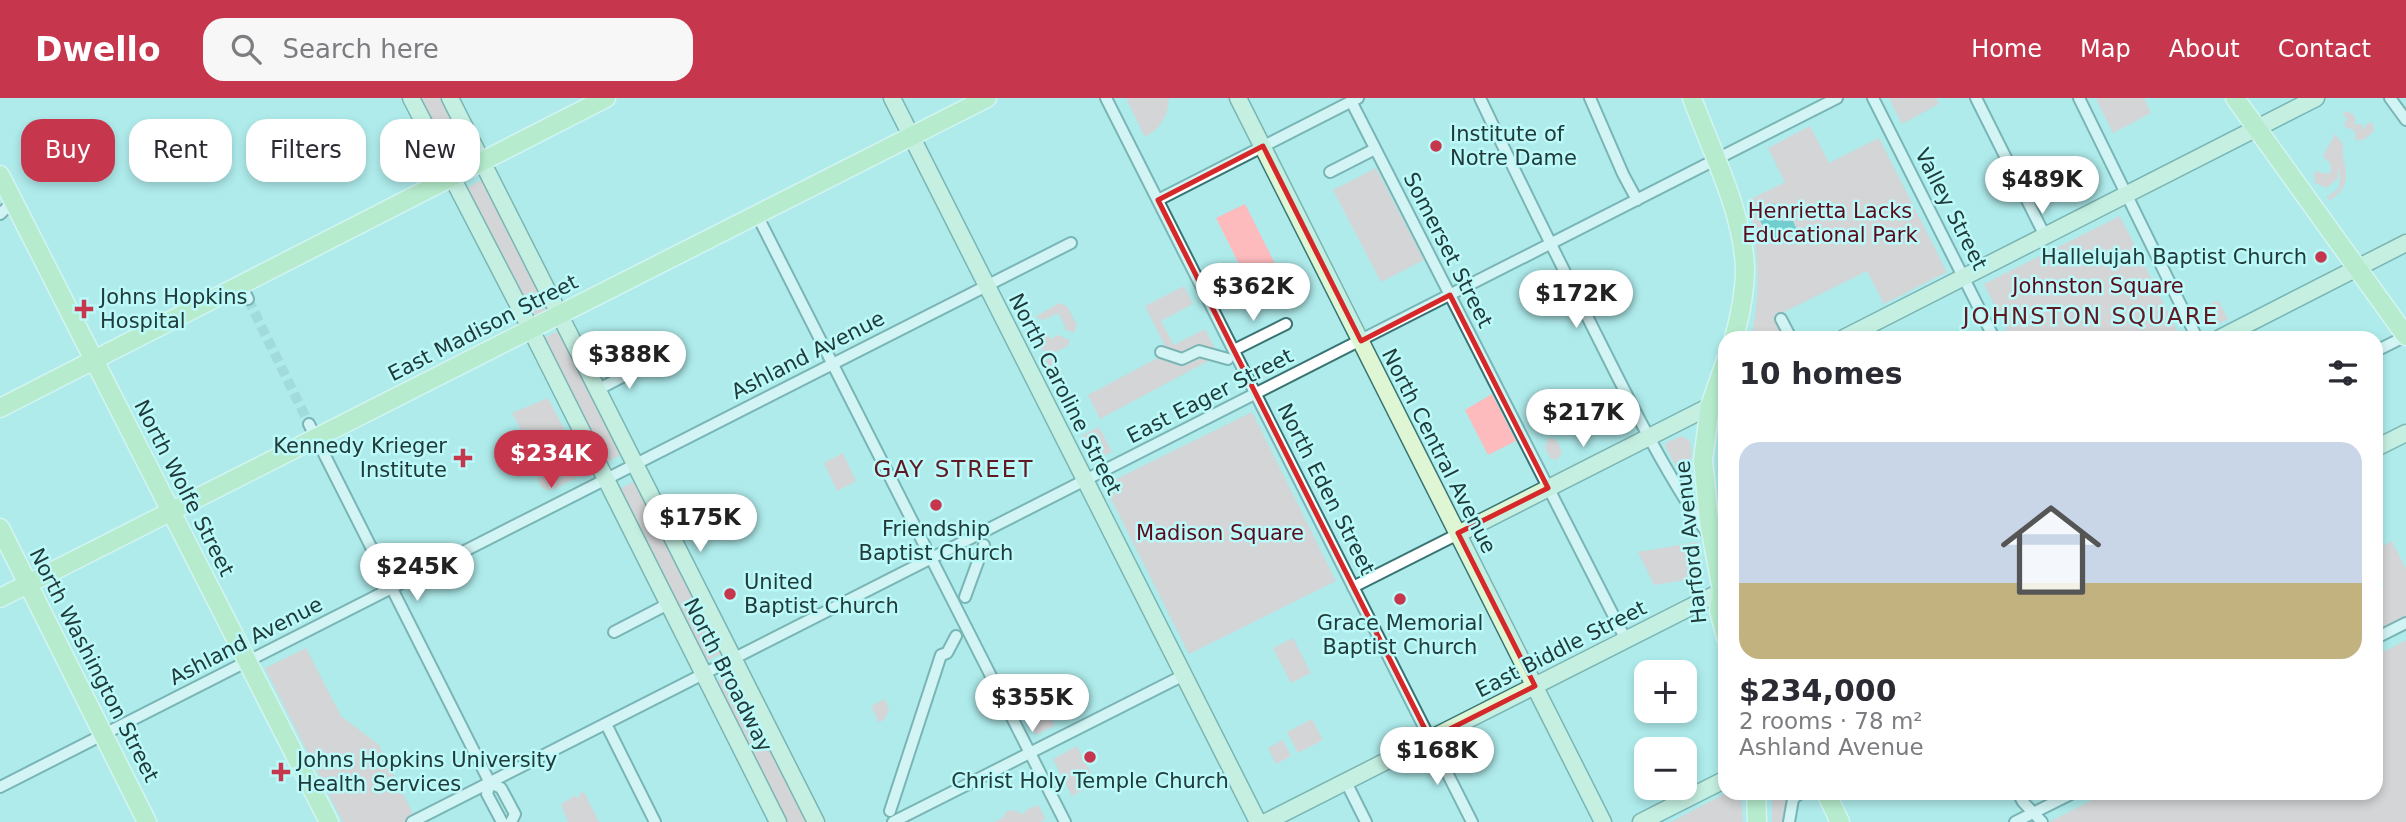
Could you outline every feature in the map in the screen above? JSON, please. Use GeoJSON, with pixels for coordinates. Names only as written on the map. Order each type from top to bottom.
{"type":"FeatureCollection","features":[{"type":"Feature","properties":{"kind":"main road","name":"North Broadway"},"geometry":{"type":"LineString","coordinates":[[411,98],[422,119]]}},
{"type":"Feature","properties":{"kind":"main road","name":"North Broadway"},"geometry":{"type":"LineString","coordinates":[[450,98],[816,822]]}},
{"type":"Feature","properties":{"kind":"main road"},"geometry":{"type":"LineString","coordinates":[[482,162],[606,98]]}},
{"type":"Feature","properties":{"kind":"main road","name":"North Caroline Street"},"geometry":{"type":"LineString","coordinates":[[892,98],[1258,822]]}},
{"type":"Feature","properties":{"kind":"main road","name":"East Madison Street"},"geometry":{"type":"LineString","coordinates":[[0,598],[170,512],[312,431],[531,330],[987,98]]}},
{"type":"Feature","properties":{"kind":"main road","name":"North Central Avenue"},"geometry":{"type":"LineString","coordinates":[[1240,98],[1603,822]]}},
{"type":"Feature","properties":{"kind":"main road"},"geometry":{"type":"LineString","coordinates":[[1692,98],[1738,227],[1745,268],[1736,331]]}},
{"type":"Feature","properties":{"kind":"main road"},"geometry":{"type":"LineString","coordinates":[[2235,98],[2406,336]]}},
{"type":"Feature","properties":{"kind":"main road"},"geometry":{"type":"LineString","coordinates":[[1858,331],[2316,98]]}},
{"type":"Feature","properties":{"kind":"main road","name":"North Wolfe Street"},"geometry":{"type":"LineString","coordinates":[[0,175],[329,822]]}},
{"type":"Feature","properties":{"kind":"main road"},"geometry":{"type":"LineString","coordinates":[[0,408],[93,361],[245,292],[443,182]]}},
{"type":"Feature","properties":{"kind":"main road","name":"North Broadway"},"geometry":{"type":"LineString","coordinates":[[455,182],[778,822]]}},
{"type":"Feature","properties":{"kind":"main road"},"geometry":{"type":"LineString","coordinates":[[2234,331],[2406,243]]}},
{"type":"Feature","properties":{"kind":"main road"},"geometry":{"type":"LineString","coordinates":[[1458,534],[1718,402]]}},
{"type":"Feature","properties":{"kind":"main road","name":"Harford Avenue"},"geometry":{"type":"LineString","coordinates":[[1718,402],[1703,460],[1711,539],[1718,568]]}},
{"type":"Feature","properties":{"kind":"main road"},"geometry":{"type":"LineString","coordinates":[[2383,444],[2406,433]]}},
{"type":"Feature","properties":{"kind":"main road","name":"North Washington Street"},"geometry":{"type":"LineString","coordinates":[[0,527],[147,822]]}},
{"type":"Feature","properties":{"kind":"main road","name":"East Biddle Street"},"geometry":{"type":"LineString","coordinates":[[1266,822],[1718,595]]}},
{"type":"Feature","properties":{"kind":"main road"},"geometry":{"type":"LineString","coordinates":[[1641,822],[1718,783]]}},
{"type":"Feature","properties":{"kind":"main road"},"geometry":{"type":"LineString","coordinates":[[1756,800],[1757,822]]}},
{"type":"Feature","properties":{"kind":"main road"},"geometry":{"type":"LineString","coordinates":[[1829,800],[1840,822]]}},
{"type":"Feature","properties":{"kind":"street","name":"North Eden Street"},"geometry":{"type":"LineString","coordinates":[[1106,98],[1231,354],[1256,394],[1472,822]]}},
{"type":"Feature","properties":{"kind":"street"},"geometry":{"type":"LineString","coordinates":[[1480,98],[1550,244],[1648,437],[1711,539]]}},
{"type":"Feature","properties":{"kind":"street"},"geometry":{"type":"LineString","coordinates":[[1590,98],[1637,200]]}},
{"type":"Feature","properties":{"kind":"street","name":"East Eager Street"},"geometry":{"type":"LineString","coordinates":[[412,822],[1838,98]]}},
{"type":"Feature","properties":{"kind":"street","name":"Valley Street"},"geometry":{"type":"LineString","coordinates":[[1873,98],[1990,331]]}},
{"type":"Feature","properties":{"kind":"street"},"geometry":{"type":"LineString","coordinates":[[1976,98],[2045,236]]}},
{"type":"Feature","properties":{"kind":"street"},"geometry":{"type":"LineString","coordinates":[[2079,98],[2194,331]]}},
{"type":"Feature","properties":{"kind":"street"},"geometry":{"type":"LineString","coordinates":[[2390,98],[2406,120]]}},
{"type":"Feature","properties":{"kind":"street"},"geometry":{"type":"LineString","coordinates":[[1158,200],[1355,100]]}},
{"type":"Feature","properties":{"kind":"street","name":"Somerset Street"},"geometry":{"type":"LineString","coordinates":[[1355,100],[1375,149],[1626,640]]}},
{"type":"Feature","properties":{"kind":"street"},"geometry":{"type":"LineString","coordinates":[[1330,172],[1375,149]]}},
{"type":"Feature","properties":{"kind":"street"},"geometry":{"type":"LineString","coordinates":[[0,214],[14,201]]}},
{"type":"Feature","properties":{"kind":"street"},"geometry":{"type":"LineString","coordinates":[[757,215],[1065,822]]}},
{"type":"Feature","properties":{"kind":"street","name":"Ashland Avenue"},"geometry":{"type":"LineString","coordinates":[[2,782],[104,735],[1071,243]]}},
{"type":"Feature","properties":{"kind":"street"},"geometry":{"type":"LineString","coordinates":[[1782,319],[1788,331]]}},
{"type":"Feature","properties":{"kind":"street"},"geometry":{"type":"LineString","coordinates":[[1161,352],[1182,359],[1199,351],[1231,354],[1286,324]]}},
{"type":"Feature","properties":{"kind":"street"},"geometry":{"type":"LineString","coordinates":[[2383,348],[2406,336]]}},
{"type":"Feature","properties":{"kind":"street"},"geometry":{"type":"LineString","coordinates":[[597,390],[647,364]]}},
{"type":"Feature","properties":{"kind":"street"},"geometry":{"type":"LineString","coordinates":[[312,431],[490,783],[501,788],[515,814],[511,822]]}},
{"type":"Feature","properties":{"kind":"street"},"geometry":{"type":"LineString","coordinates":[[669,533],[709,514]]}},
{"type":"Feature","properties":{"kind":"street"},"geometry":{"type":"LineString","coordinates":[[1353,587],[1458,534]]}},
{"type":"Feature","properties":{"kind":"street"},"geometry":{"type":"LineString","coordinates":[[965,597],[984,545]]}},
{"type":"Feature","properties":{"kind":"street"},"geometry":{"type":"LineString","coordinates":[[614,632],[668,604]]}},
{"type":"Feature","properties":{"kind":"street"},"geometry":{"type":"LineString","coordinates":[[2383,634],[2406,623]]}},
{"type":"Feature","properties":{"kind":"street"},"geometry":{"type":"LineString","coordinates":[[892,817],[941,655],[947,653],[956,636]]}},
{"type":"Feature","properties":{"kind":"street"},"geometry":{"type":"LineString","coordinates":[[892,817],[1031,752],[1184,675]]}},
{"type":"Feature","properties":{"kind":"street"},"geometry":{"type":"LineString","coordinates":[[606,724],[655,822]]}},
{"type":"Feature","properties":{"kind":"street"},"geometry":{"type":"LineString","coordinates":[[1346,782],[1366,822]]}},
{"type":"Feature","properties":{"kind":"street"},"geometry":{"type":"LineString","coordinates":[[490,783],[487,794],[502,822]]}},
{"type":"Feature","properties":{"kind":"street"},"geometry":{"type":"LineString","coordinates":[[1789,822],[1793,800]]}},
{"type":"Feature","properties":{"kind":"street"},"geometry":{"type":"LineString","coordinates":[[2022,800],[2042,822]]}},
{"type":"Feature","properties":{"kind":"street"},"geometry":{"type":"LineString","coordinates":[[2015,822],[2059,800]]}},
{"type":"Feature","properties":{"kind":"highlighted area"},"geometry":{"type":"Polygon","coordinates":[[[1263,146],[1361,341],[1450,295],[1548,488],[1458,533],[1535,686],[1430,739],[1158,200],[1263,146]]]}},
{"type":"Feature","properties":{"kind":"green space"},"geometry":{"type":"Polygon","coordinates":[[[417,98],[443,98],[454,119],[428,119],[417,98]]]}},
{"type":"Feature","properties":{"kind":"green space"},"geometry":{"type":"Polygon","coordinates":[[[1126,98],[1169,98],[1163,121],[1145,137],[1126,98]]]}},
{"type":"Feature","properties":{"kind":"green space"},"geometry":{"type":"Polygon","coordinates":[[[1889,98],[1936,98],[1939,104],[1902,124],[1889,98]]]}},
{"type":"Feature","properties":{"kind":"green space"},"geometry":{"type":"Polygon","coordinates":[[[2144,98],[2151,113],[2113,133],[2096,99],[2144,98]]]}},
{"type":"Feature","properties":{"kind":"green space"},"geometry":{"type":"Polygon","coordinates":[[[2344,111],[2353,114],[2356,120],[2354,124],[2363,124],[2361,130],[2370,122],[2374,130],[2366,138],[2355,140],[2355,131],[2344,126],[2347,119],[2344,111]]]}},
{"type":"Feature","properties":{"kind":"green space","name":"Henrietta Lacks Educational Park"},"geometry":{"type":"Polygon","coordinates":[[[1810,126],[1829,163],[1879,138],[1947,272],[1884,304],[1867,271],[1776,316],[1784,331],[1752,331],[1757,303],[1758,269],[1749,200],[1785,182],[1768,148],[1810,126]]]}},
{"type":"Feature","properties":{"kind":"green space"},"geometry":{"type":"Polygon","coordinates":[[[2335,134],[2343,144],[2346,181],[2338,194],[2329,201],[2327,197],[2339,188],[2340,172],[2338,170],[2338,178],[2327,188],[2315,183],[2314,174],[2316,171],[2328,174],[2331,171],[2330,163],[2323,156],[2335,134]]]}},
{"type":"Feature","properties":{"kind":"green space"},"geometry":{"type":"Polygon","coordinates":[[[1376,168],[1424,260],[1381,282],[1333,190],[1376,168]]]}},
{"type":"Feature","properties":{"kind":"green space"},"geometry":{"type":"Polygon","coordinates":[[[483,179],[549,311],[537,317],[507,273],[465,189],[483,179]]]}},
{"type":"Feature","properties":{"kind":"green space"},"geometry":{"type":"Polygon","coordinates":[[[1245,204],[1276,266],[1247,280],[1216,218],[1245,204]]]}},
{"type":"Feature","properties":{"kind":"green space","name":"Johnston Square"},"geometry":{"type":"Polygon","coordinates":[[[2120,216],[2178,331],[2008,331],[1984,284],[2120,216]]]}},
{"type":"Feature","properties":{"kind":"green space"},"geometry":{"type":"Polygon","coordinates":[[[1184,286],[1193,304],[1161,321],[1174,345],[1205,329],[1221,360],[1210,360],[1100,419],[1088,395],[1163,355],[1166,348],[1145,306],[1184,286]]]}},
{"type":"Feature","properties":{"kind":"green space"},"geometry":{"type":"Polygon","coordinates":[[[2218,300],[2228,319],[2212,327],[2202,308],[2218,300]]]}},
{"type":"Feature","properties":{"kind":"green space"},"geometry":{"type":"Polygon","coordinates":[[[1059,303],[1067,306],[1077,325],[1074,333],[1064,329],[1058,313],[1044,320],[1035,317],[1059,303]]]}},
{"type":"Feature","properties":{"kind":"green space"},"geometry":{"type":"Polygon","coordinates":[[[558,331],[621,455],[605,463],[542,339],[558,331]]]}},
{"type":"Feature","properties":{"kind":"green space"},"geometry":{"type":"Polygon","coordinates":[[[1047,333],[1050,339],[1058,335],[1070,340],[1068,346],[1051,354],[1042,350],[1036,339],[1047,333]]]}},
{"type":"Feature","properties":{"kind":"green space"},"geometry":{"type":"Polygon","coordinates":[[[1053,357],[1070,391],[1064,395],[1046,360],[1053,357]]]}},
{"type":"Feature","properties":{"kind":"green space"},"geometry":{"type":"Polygon","coordinates":[[[1492,394],[1516,441],[1488,455],[1465,410],[1492,394]]]}},
{"type":"Feature","properties":{"kind":"green space"},"geometry":{"type":"Polygon","coordinates":[[[548,398],[587,472],[552,490],[539,483],[537,478],[542,470],[512,413],[548,398]]]}},
{"type":"Feature","properties":{"kind":"green space","name":"Madison Square"},"geometry":{"type":"Polygon","coordinates":[[[1252,412],[1336,581],[1189,654],[1104,485],[1252,412]]]}},
{"type":"Feature","properties":{"kind":"green space"},"geometry":{"type":"Polygon","coordinates":[[[1099,427],[1112,452],[1094,460],[1081,436],[1099,427]]]}},
{"type":"Feature","properties":{"kind":"green space"},"geometry":{"type":"Polygon","coordinates":[[[1681,436],[1691,444],[1692,491],[1665,446],[1681,436]]]}},
{"type":"Feature","properties":{"kind":"green space"},"geometry":{"type":"Polygon","coordinates":[[[1552,438],[1558,442],[1562,452],[1557,460],[1550,458],[1545,447],[1548,439],[1552,438]]]}},
{"type":"Feature","properties":{"kind":"green space"},"geometry":{"type":"Polygon","coordinates":[[[843,453],[856,481],[837,491],[824,463],[843,453]]]}},
{"type":"Feature","properties":{"kind":"green space"},"geometry":{"type":"Polygon","coordinates":[[[636,481],[723,653],[704,662],[617,490],[636,481]]]}},
{"type":"Feature","properties":{"kind":"green space"},"geometry":{"type":"Polygon","coordinates":[[[2392,541],[2406,569],[2406,617],[2383,628],[2385,585],[2383,546],[2392,541]]]}},
{"type":"Feature","properties":{"kind":"green space"},"geometry":{"type":"Polygon","coordinates":[[[1698,542],[1704,577],[1654,585],[1638,552],[1698,542]]]}},
{"type":"Feature","properties":{"kind":"green space"},"geometry":{"type":"Polygon","coordinates":[[[1293,638],[1311,673],[1291,683],[1273,648],[1293,638]]]}},
{"type":"Feature","properties":{"kind":"green space"},"geometry":{"type":"Polygon","coordinates":[[[2406,640],[2406,822],[2049,822],[2092,800],[2383,800],[2383,652],[2406,640]]]}},
{"type":"Feature","properties":{"kind":"green space"},"geometry":{"type":"Polygon","coordinates":[[[306,648],[341,716],[379,745],[417,822],[343,822],[265,668],[306,648]]]}},
{"type":"Feature","properties":{"kind":"green space"},"geometry":{"type":"Polygon","coordinates":[[[734,673],[808,822],[784,822],[715,683],[734,673]]]}},
{"type":"Feature","properties":{"kind":"green space"},"geometry":{"type":"Polygon","coordinates":[[[1034,686],[1055,725],[1036,735],[1016,696],[1034,686]]]}},
{"type":"Feature","properties":{"kind":"green space"},"geometry":{"type":"Polygon","coordinates":[[[885,699],[889,709],[885,719],[879,723],[871,706],[885,699]]]}},
{"type":"Feature","properties":{"kind":"green space"},"geometry":{"type":"Polygon","coordinates":[[[1312,719],[1323,740],[1298,753],[1287,732],[1312,719]]]}},
{"type":"Feature","properties":{"kind":"green space"},"geometry":{"type":"Polygon","coordinates":[[[1283,740],[1291,756],[1276,764],[1268,748],[1283,740]]]}},
{"type":"Feature","properties":{"kind":"green space"},"geometry":{"type":"Polygon","coordinates":[[[1077,746],[1096,783],[1072,796],[1053,759],[1077,746]]]}},
{"type":"Feature","properties":{"kind":"green space"},"geometry":{"type":"Polygon","coordinates":[[[584,792],[599,822],[568,822],[561,804],[576,795],[577,798],[580,797],[579,794],[584,792]]]}},
{"type":"Feature","properties":{"kind":"green space"},"geometry":{"type":"Polygon","coordinates":[[[1718,797],[1718,800],[1741,800],[1743,822],[1671,822],[1718,797]]]}},
{"type":"Feature","properties":{"kind":"green space"},"geometry":{"type":"Polygon","coordinates":[[[1772,800],[1792,800],[1787,822],[1772,822],[1772,800]]]}},
{"type":"Feature","properties":{"kind":"green space"},"geometry":{"type":"Polygon","coordinates":[[[1038,805],[1046,819],[1040,822],[994,822],[1002,818],[1007,811],[1024,814],[1026,810],[1038,805]]]}},
{"type":"Feature","properties":{"kind":"water"},"geometry":{"type":"Polygon","coordinates":[[[1774,203],[1783,221],[1793,221],[1797,230],[1771,243],[1756,212],[1774,203]]]}},
{"type":"Feature","properties":{"kind":"tunnel"},"geometry":{"type":"LineString","coordinates":[[248,299],[309,424]]}},
{"type":"Feature","properties":{"kind":"place","name":"Institute of Notre Dame"},"geometry":{"type":"Point","coordinates":[1436,146]}},
{"type":"Feature","properties":{"kind":"place","name":"Hallelujah Baptist Church"},"geometry":{"type":"Point","coordinates":[2321,257]}},
{"type":"Feature","properties":{"kind":"place","name":"Johns Hopkins Hospital"},"geometry":{"type":"Point","coordinates":[84,309]}},
{"type":"Feature","properties":{"kind":"place","name":"Kennedy Krieger Institute"},"geometry":{"type":"Point","coordinates":[463,458]}},
{"type":"Feature","properties":{"kind":"place","name":"Friendship Baptist Church"},"geometry":{"type":"Point","coordinates":[936,505]}},
{"type":"Feature","properties":{"kind":"place","name":"United Baptist Church"},"geometry":{"type":"Point","coordinates":[730,594]}},
{"type":"Feature","properties":{"kind":"place","name":"Grace Memorial Baptist Church"},"geometry":{"type":"Point","coordinates":[1400,599]}},
{"type":"Feature","properties":{"kind":"place","name":"Christ Holy Temple Church"},"geometry":{"type":"Point","coordinates":[1090,757]}},
{"type":"Feature","properties":{"kind":"place","name":"Johns Hopkins University Health Services"},"geometry":{"type":"Point","coordinates":[281,772]}},
{"type":"Feature","properties":{"kind":"district","name":"JOHNSTON SQUARE"},"geometry":{"type":"Point","coordinates":[2091,316]}},
{"type":"Feature","properties":{"kind":"district","name":"GAY STREET"},"geometry":{"type":"Point","coordinates":[954,469]}}]}
